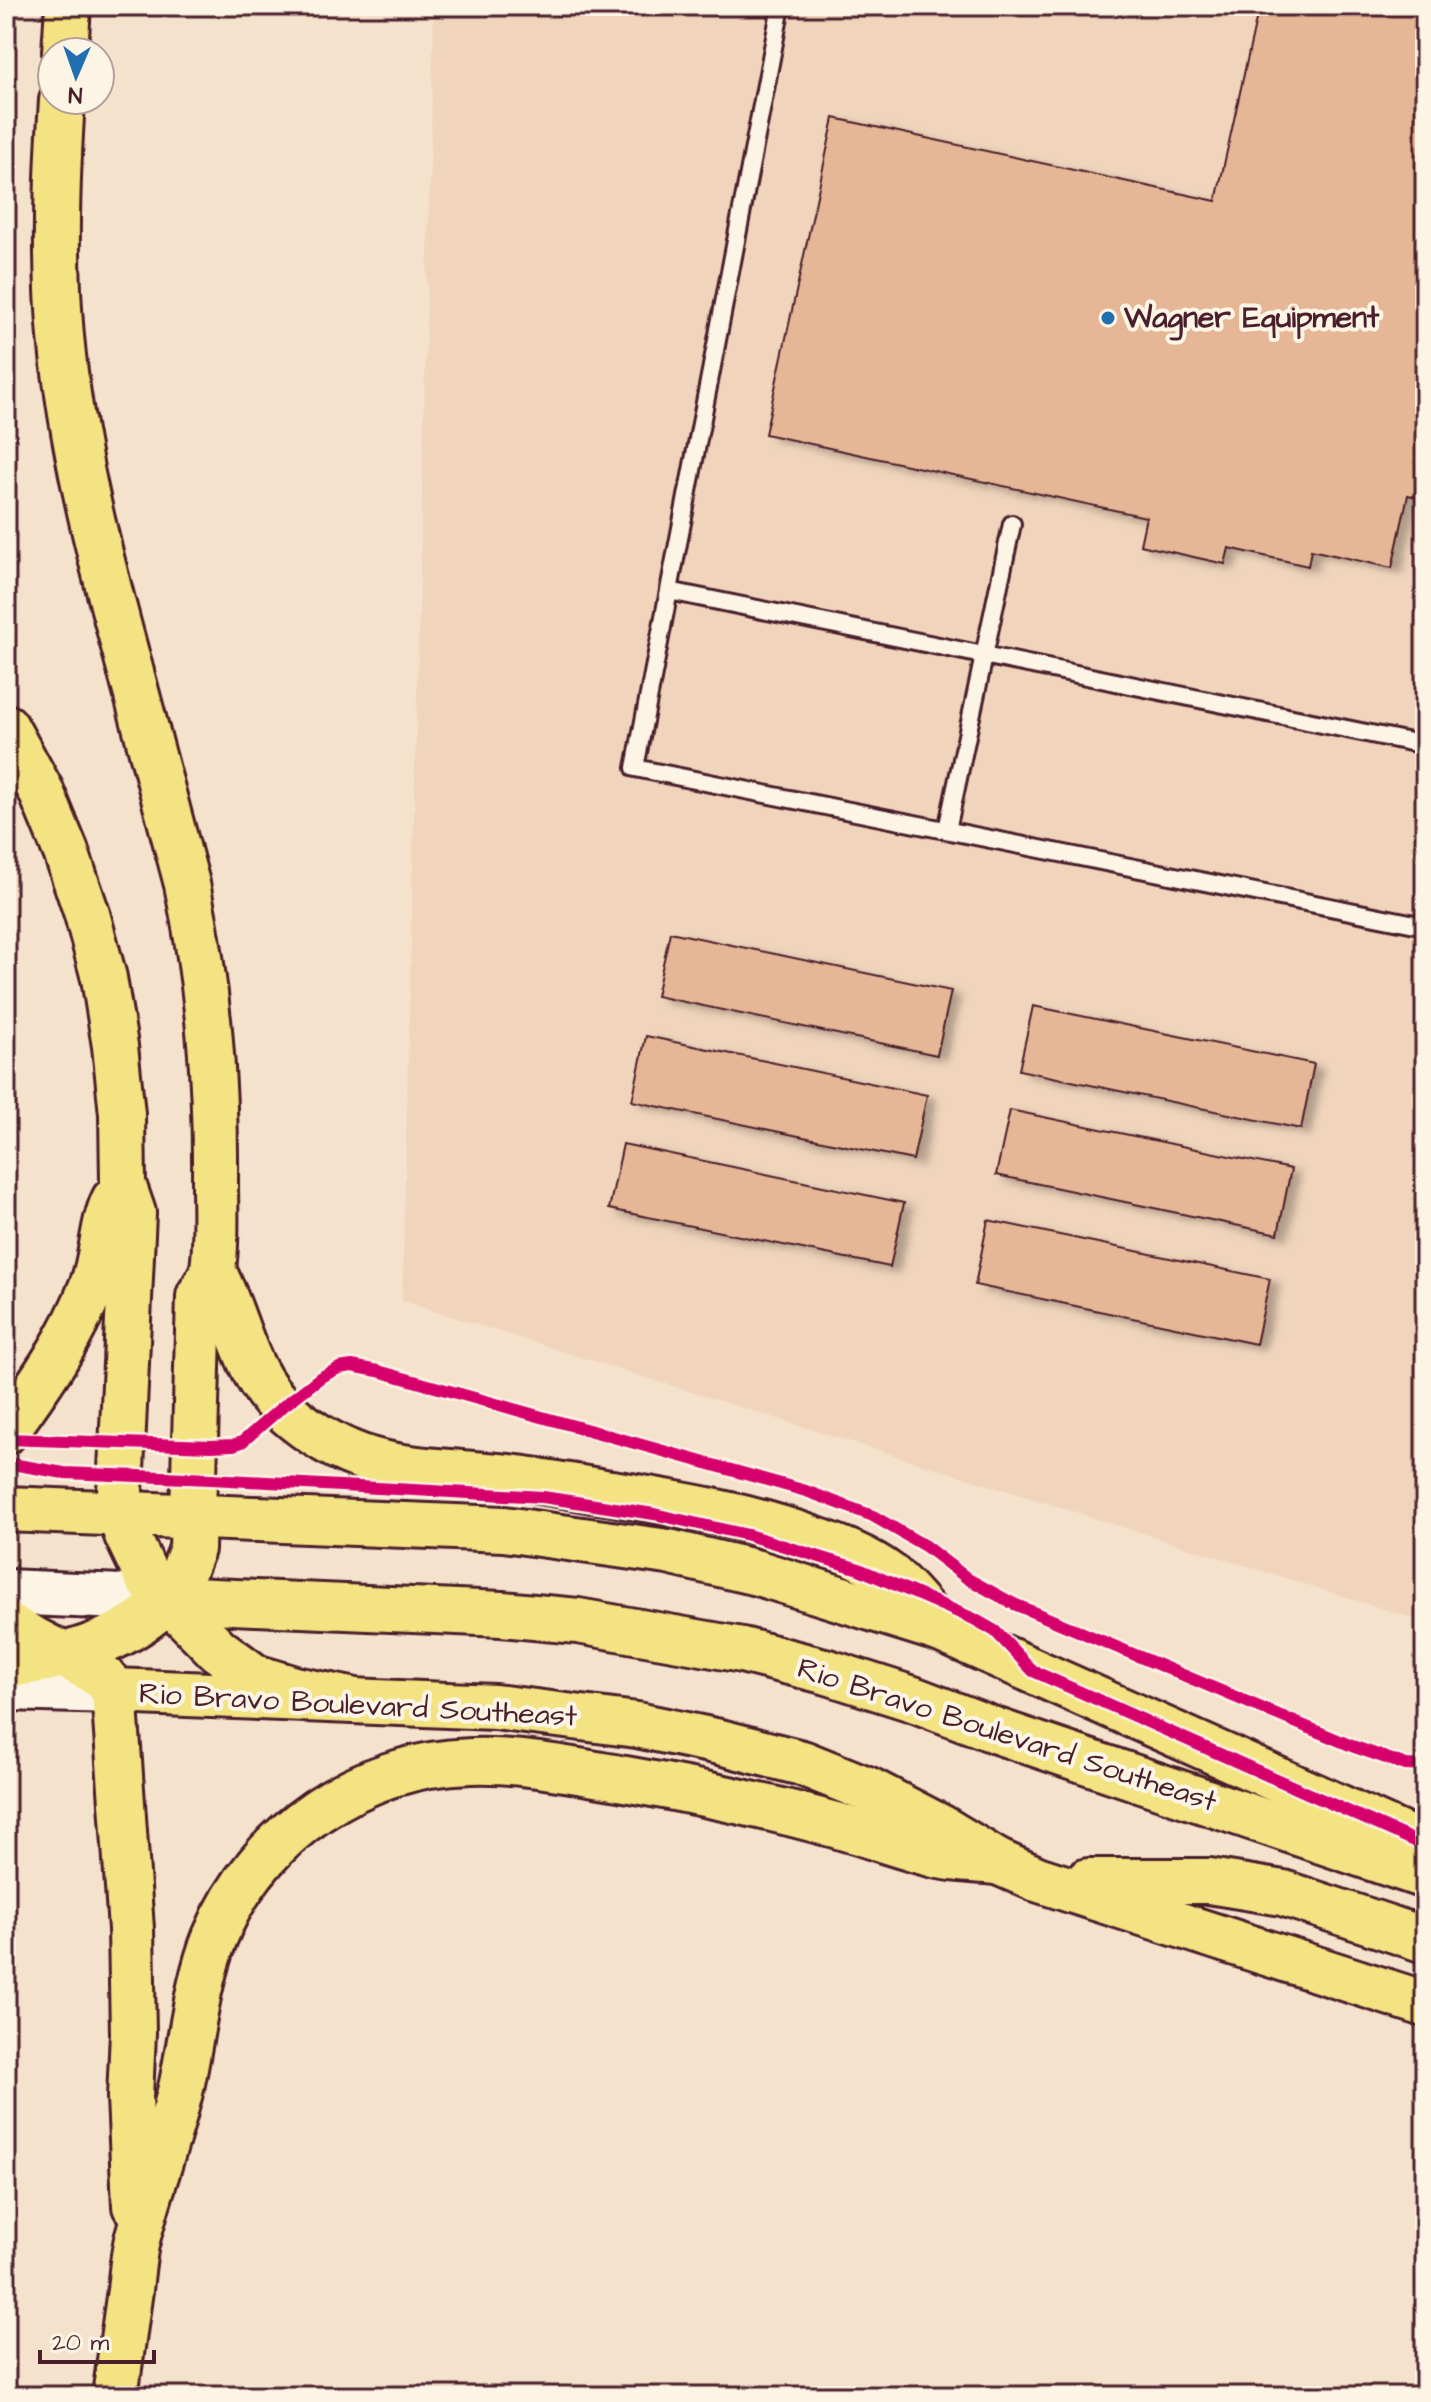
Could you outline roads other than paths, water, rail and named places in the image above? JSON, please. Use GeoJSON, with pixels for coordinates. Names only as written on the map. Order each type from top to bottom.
{"type":"FeatureCollection","features":[{"type":"Feature","properties":{"kind":"main road"},"geometry":{"type":"LineString","coordinates":[[66,36],[68,6]]}},
{"type":"Feature","properties":{"kind":"main road"},"geometry":{"type":"LineString","coordinates":[[6,1665],[89,1648],[120,1633],[168,1599],[178,1583],[192,1549],[199,1296],[213,1271],[216,1122],[212,1043],[198,937],[187,884],[99,552],[82,482],[70,411],[56,258],[61,116]]}},
{"type":"Feature","properties":{"kind":"main road"},"geometry":{"type":"LineString","coordinates":[[6,727],[41,791],[66,852],[104,978],[115,1046],[123,1184],[133,1213],[119,1513],[148,1579],[218,1650],[255,1677],[351,1700]]}},
{"type":"Feature","properties":{"kind":"main road"},"geometry":{"type":"LineString","coordinates":[[6,1431],[49,1370],[82,1311],[98,1268],[109,1210],[123,1184]]}},
{"type":"Feature","properties":{"kind":"main road"},"geometry":{"type":"LineString","coordinates":[[213,1271],[227,1296],[233,1325],[244,1352],[266,1388],[281,1408],[322,1439],[347,1452],[374,1463],[403,1469],[512,1477],[671,1503],[768,1523],[846,1550],[889,1575],[939,1629]]}},
{"type":"Feature","properties":{"kind":"main road"},"geometry":{"type":"LineString","coordinates":[[6,1509],[504,1529],[668,1552],[758,1573],[939,1629],[1425,1848]]}},
{"type":"Feature","properties":{"kind":"main road","name":"Rio Bravo Boulevard Southeast"},"geometry":{"type":"LineString","coordinates":[[6,1592],[502,1614],[578,1621],[742,1650],[828,1672],[913,1699],[997,1731],[1425,1876]]}},
{"type":"Feature","properties":{"kind":"main road"},"geometry":{"type":"LineString","coordinates":[[6,1625],[106,1680],[114,1691],[131,1929],[133,2033],[130,2097],[137,2240]]}},
{"type":"Feature","properties":{"kind":"main road","name":"Rio Bravo Boulevard Southeast"},"geometry":{"type":"LineString","coordinates":[[6,1688],[495,1707],[637,1725],[734,1745],[802,1763],[869,1790],[998,1862],[1037,1879],[1425,2004]]}},
{"type":"Feature","properties":{"kind":"main road"},"geometry":{"type":"LineString","coordinates":[[115,2396],[137,2240],[181,2090],[204,1971],[215,1939],[247,1879],[269,1852],[324,1805],[396,1773],[434,1764],[473,1761],[512,1763],[623,1779],[734,1800],[835,1825],[934,1855],[998,1862]]}},
{"type":"Feature","properties":{"kind":"main road"},"geometry":{"type":"LineString","coordinates":[[1037,1879],[1209,1881],[1283,1893],[1425,1940]]}},
{"type":"Feature","properties":{"kind":"lane"},"geometry":{"type":"LineString","coordinates":[[781,6],[635,768],[1425,926]]}},
{"type":"Feature","properties":{"kind":"lane"},"geometry":{"type":"LineString","coordinates":[[947,830],[1012,524]]}},
{"type":"Feature","properties":{"kind":"lane"},"geometry":{"type":"LineString","coordinates":[[669,591],[1425,745]]}},
{"type":"Feature","properties":{"kind":"place","name":"Wagner Equipment"},"geometry":{"type":"Point","coordinates":[1108,318]}}]}
